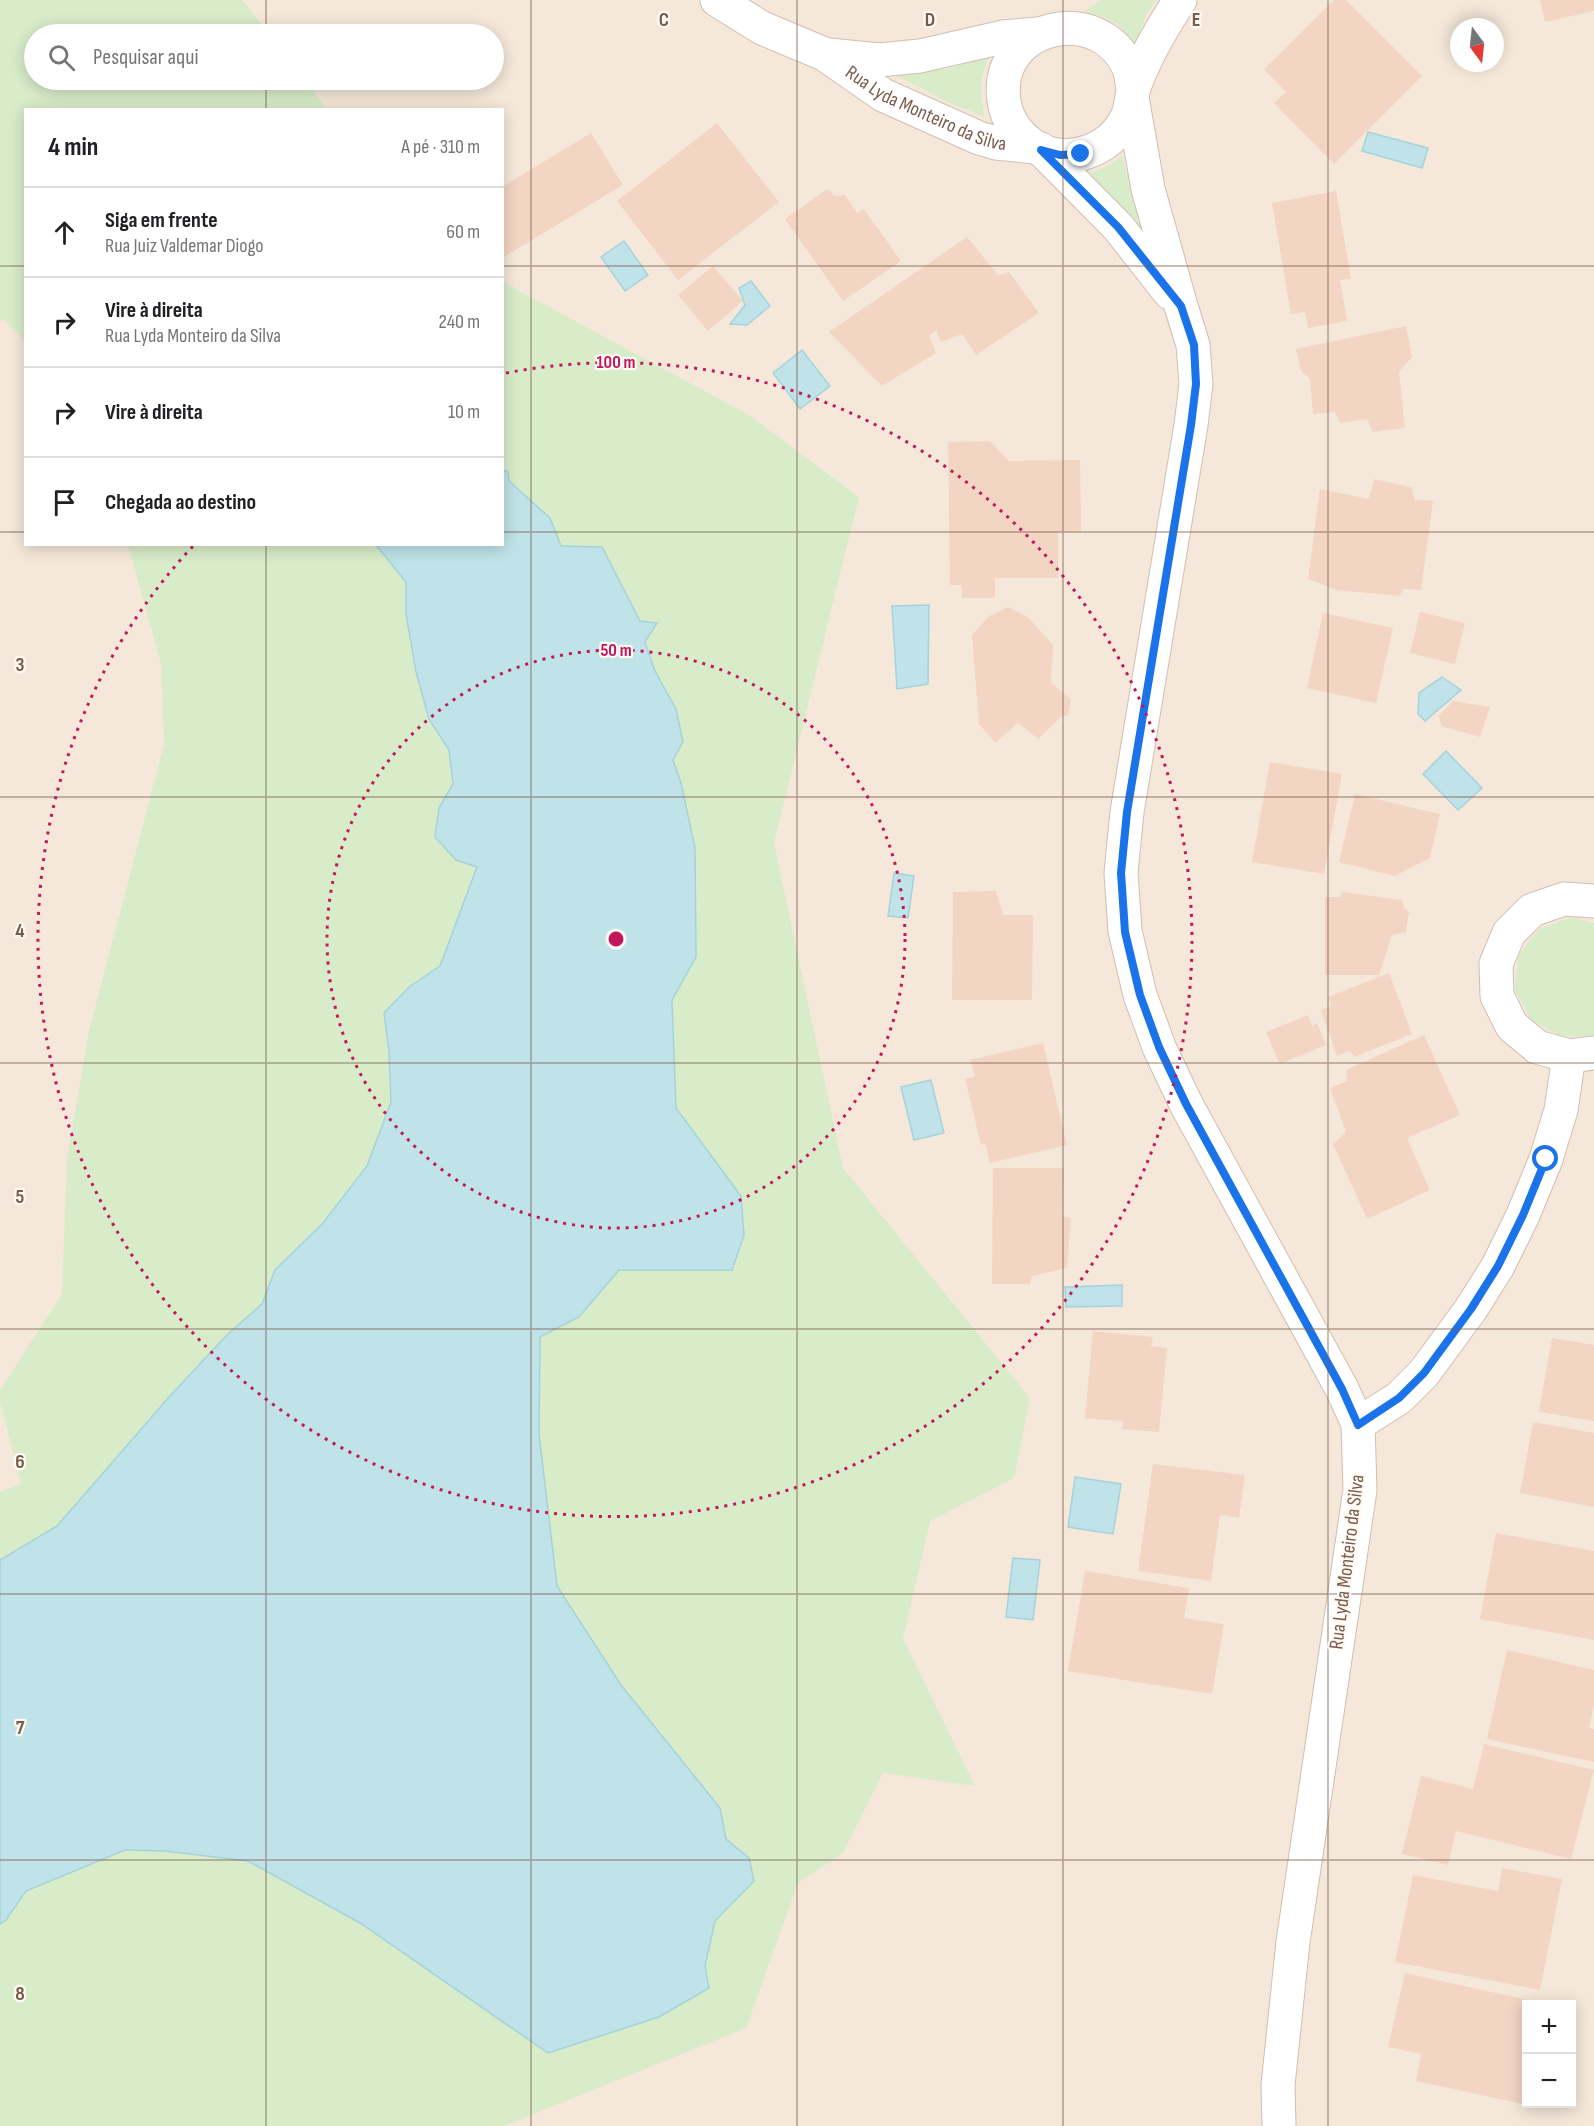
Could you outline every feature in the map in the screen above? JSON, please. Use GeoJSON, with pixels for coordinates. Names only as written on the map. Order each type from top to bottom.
{"type":"FeatureCollection","features":[{"type":"Feature","properties":{"kind":"street","name":"Rua Lyda Monteiro da Silva"},"geometry":{"type":"LineString","coordinates":[[717,0],[762,28],[824,54],[883,95],[979,138],[996,143],[1038,148],[1118,227],[1181,306]]}},
{"type":"Feature","properties":{"kind":"street"},"geometry":{"type":"LineString","coordinates":[[1075,0],[1019,48],[1007,67],[1003,90],[1006,112],[1017,133],[1038,148],[1060,155],[1081,154],[1100,147],[1116,134],[1127,117],[1133,93],[1148,55],[1180,0]]}},
{"type":"Feature","properties":{"kind":"street"},"geometry":{"type":"LineString","coordinates":[[1040,32],[1063,26],[1085,28],[1104,36],[1119,50],[1129,69],[1133,93]]}},
{"type":"Feature","properties":{"kind":"street","name":"Rua Lyda Monteiro da Silva"},"geometry":{"type":"LineString","coordinates":[[824,54],[879,60],[920,56],[1004,37],[1040,32]]}},
{"type":"Feature","properties":{"kind":"street","name":"Rua Lyda Monteiro da Silva"},"geometry":{"type":"LineString","coordinates":[[1133,93],[1148,189],[1194,345],[1196,384],[1127,812],[1121,873],[1125,932],[1140,995],[1159,1047],[1186,1104],[1342,1389],[1358,1425],[1360,1490],[1293,1942],[1278,2085],[1279,2126]]}},
{"type":"Feature","properties":{"kind":"street"},"geometry":{"type":"LineString","coordinates":[[1358,1425],[1399,1398],[1424,1373],[1471,1309],[1498,1266],[1523,1215],[1546,1159],[1561,1110],[1582,1055],[1537,1047],[1512,1026],[1497,996],[1496,964],[1509,933],[1532,910],[1564,898],[1594,901]]}},
{"type":"Feature","properties":{"kind":"street","name":"Rua Lyda Monteiro da Silva"},"geometry":{"type":"LineString","coordinates":[[1262,2126],[1278,2085]]}},
{"type":"Feature","properties":{"kind":"shaded area"},"geometry":{"type":"Polygon","coordinates":[[[0,0],[1594,0],[1594,2126],[0,2126],[0,0]]]}},
{"type":"Feature","properties":{"kind":"green space"},"geometry":{"type":"Polygon","coordinates":[[[0,0],[242,0],[261,24],[24,24],[24,90],[312,90],[326,108],[24,108],[24,340],[4,319],[0,321],[0,0]]]}},
{"type":"Feature","properties":{"kind":"green space"},"geometry":{"type":"Polygon","coordinates":[[[1101,0],[1156,0],[1147,13],[1134,46],[1124,31],[1114,22],[1084,12],[1101,0]]]}},
{"type":"Feature","properties":{"kind":"green space"},"geometry":{"type":"Polygon","coordinates":[[[990,56],[983,72],[981,86],[985,117],[952,104],[895,75],[951,68],[990,56]]]}},
{"type":"Feature","properties":{"kind":"green space"},"geometry":{"type":"Polygon","coordinates":[[[1122,156],[1142,231],[1090,173],[1108,166],[1122,156]]]}},
{"type":"Feature","properties":{"kind":"green space"},"geometry":{"type":"Polygon","coordinates":[[[504,283],[747,414],[859,497],[774,843],[843,1168],[1030,1398],[1014,1478],[930,1521],[903,1639],[975,1786],[883,1773],[843,1853],[798,1883],[746,2028],[504,2126],[0,2126],[0,1924],[6,1920],[26,1891],[125,1850],[165,1851],[248,1861],[360,1923],[705,1966],[715,1921],[754,1881],[749,1858],[726,1839],[720,1808],[621,1685],[557,1586],[539,1434],[540,1337],[579,1317],[618,1270],[732,1269],[744,1234],[741,1196],[676,1109],[672,1000],[696,957],[681,783],[673,760],[683,742],[676,709],[655,671],[640,621],[621,588],[561,546],[550,518],[509,481],[508,472],[504,470],[504,283]]]}},
{"type":"Feature","properties":{"kind":"green space"},"geometry":{"type":"Polygon","coordinates":[[[128,546],[377,546],[406,581],[406,614],[429,719],[449,750],[453,784],[439,808],[456,860],[477,867],[440,966],[409,987],[384,1013],[389,1051],[391,1102],[367,1166],[323,1223],[275,1270],[262,1304],[226,1336],[170,1396],[57,1526],[0,1560],[0,1492],[21,1484],[0,1401],[0,1390],[62,1294],[67,1157],[89,1031],[164,745],[161,664],[128,546]]]}},
{"type":"Feature","properties":{"kind":"green space"},"geometry":{"type":"Polygon","coordinates":[[[1572,917],[1594,923],[1594,1035],[1561,1037],[1531,1020],[1515,990],[1518,956],[1539,929],[1572,917]]]}},
{"type":"Feature","properties":{"kind":"water"},"geometry":{"type":"Polygon","coordinates":[[[1368,132],[1428,148],[1422,168],[1362,151],[1368,132]]]}},
{"type":"Feature","properties":{"kind":"water"},"geometry":{"type":"Polygon","coordinates":[[[624,241],[648,275],[625,291],[601,257],[624,241]]]}},
{"type":"Feature","properties":{"kind":"water"},"geometry":{"type":"Polygon","coordinates":[[[751,281],[770,306],[747,325],[730,324],[745,305],[739,288],[751,281]]]}},
{"type":"Feature","properties":{"kind":"water"},"geometry":{"type":"Polygon","coordinates":[[[802,350],[830,386],[800,409],[773,373],[802,350]]]}},
{"type":"Feature","properties":{"kind":"water"},"geometry":{"type":"Polygon","coordinates":[[[504,470],[508,472],[509,481],[550,518],[561,546],[602,547],[640,621],[657,623],[645,642],[655,671],[676,709],[683,742],[673,760],[681,783],[695,848],[696,957],[672,1000],[676,1108],[741,1196],[744,1235],[732,1270],[619,1270],[579,1317],[540,1337],[539,1434],[557,1586],[621,1685],[720,1808],[726,1839],[749,1858],[754,1881],[715,1921],[705,1966],[709,1988],[659,2017],[548,2053],[360,1923],[248,1861],[165,1851],[125,1850],[26,1891],[6,1920],[0,1924],[0,1560],[57,1526],[170,1396],[226,1336],[262,1304],[275,1270],[323,1223],[367,1166],[391,1102],[389,1051],[384,1013],[409,987],[440,966],[477,867],[456,860],[435,837],[439,808],[453,784],[449,750],[429,719],[416,672],[406,614],[406,582],[377,546],[504,546],[504,470]]]}},
{"type":"Feature","properties":{"kind":"water"},"geometry":{"type":"Polygon","coordinates":[[[929,605],[928,684],[897,689],[892,606],[929,605]]]}},
{"type":"Feature","properties":{"kind":"water"},"geometry":{"type":"Polygon","coordinates":[[[1442,677],[1461,690],[1425,721],[1418,714],[1419,693],[1442,677]]]}},
{"type":"Feature","properties":{"kind":"water"},"geometry":{"type":"Polygon","coordinates":[[[1446,751],[1482,788],[1458,810],[1423,774],[1446,751]]]}},
{"type":"Feature","properties":{"kind":"water"},"geometry":{"type":"Polygon","coordinates":[[[894,873],[914,876],[908,918],[888,916],[894,873]]]}},
{"type":"Feature","properties":{"kind":"water"},"geometry":{"type":"Polygon","coordinates":[[[931,1080],[944,1133],[914,1140],[901,1087],[931,1080]]]}},
{"type":"Feature","properties":{"kind":"water"},"geometry":{"type":"Polygon","coordinates":[[[1122,1285],[1122,1306],[1066,1307],[1065,1287],[1122,1285]]]}},
{"type":"Feature","properties":{"kind":"water"},"geometry":{"type":"Polygon","coordinates":[[[1075,1477],[1121,1484],[1113,1534],[1068,1527],[1075,1477]]]}},
{"type":"Feature","properties":{"kind":"water"},"geometry":{"type":"Polygon","coordinates":[[[1013,1558],[1040,1560],[1033,1620],[1006,1617],[1013,1558]]]}},
{"type":"Feature","properties":{"kind":"building"},"geometry":{"type":"Polygon","coordinates":[[[1334,0],[1346,0],[1422,76],[1334,164],[1274,103],[1286,92],[1264,69],[1334,0]]]}},
{"type":"Feature","properties":{"kind":"building"},"geometry":{"type":"Polygon","coordinates":[[[1540,0],[1594,0],[1594,11],[1545,22],[1540,0]]]}},
{"type":"Feature","properties":{"kind":"building"},"geometry":{"type":"Polygon","coordinates":[[[717,123],[779,202],[678,280],[617,201],[717,123]]]}},
{"type":"Feature","properties":{"kind":"building"},"geometry":{"type":"Polygon","coordinates":[[[591,133],[623,185],[504,257],[504,186],[591,133]]]}},
{"type":"Feature","properties":{"kind":"building"},"geometry":{"type":"Polygon","coordinates":[[[827,189],[835,196],[845,195],[857,213],[864,209],[901,261],[843,301],[785,219],[827,189]]]}},
{"type":"Feature","properties":{"kind":"building"},"geometry":{"type":"Polygon","coordinates":[[[1336,191],[1351,279],[1340,280],[1347,321],[1308,328],[1305,312],[1291,314],[1272,203],[1336,191]]]}},
{"type":"Feature","properties":{"kind":"building"},"geometry":{"type":"Polygon","coordinates":[[[967,237],[998,275],[1009,272],[1039,313],[976,355],[962,334],[941,342],[936,331],[929,335],[936,353],[882,386],[829,332],[967,237]]]}},
{"type":"Feature","properties":{"kind":"building"},"geometry":{"type":"Polygon","coordinates":[[[713,266],[743,301],[708,331],[678,295],[713,266]]]}},
{"type":"Feature","properties":{"kind":"building"},"geometry":{"type":"Polygon","coordinates":[[[1406,326],[1412,357],[1399,372],[1405,428],[1373,432],[1367,419],[1341,423],[1334,412],[1313,414],[1310,379],[1301,371],[1296,349],[1406,326]]]}},
{"type":"Feature","properties":{"kind":"building"},"geometry":{"type":"Polygon","coordinates":[[[990,441],[1009,461],[1080,460],[1081,531],[1058,532],[1058,578],[995,578],[995,598],[962,598],[961,585],[950,585],[948,442],[990,441]]]}},
{"type":"Feature","properties":{"kind":"building"},"geometry":{"type":"Polygon","coordinates":[[[1374,479],[1411,487],[1415,500],[1433,501],[1421,590],[1403,589],[1400,596],[1336,590],[1308,579],[1320,489],[1369,499],[1374,479]]]}},
{"type":"Feature","properties":{"kind":"building"},"geometry":{"type":"Polygon","coordinates":[[[1008,607],[1028,617],[1053,645],[1051,683],[1071,699],[1068,715],[1061,717],[1038,739],[1018,723],[995,743],[979,724],[972,635],[989,616],[1008,607]]]}},
{"type":"Feature","properties":{"kind":"building"},"geometry":{"type":"Polygon","coordinates":[[[1420,612],[1465,623],[1455,664],[1410,653],[1420,612]]]}},
{"type":"Feature","properties":{"kind":"building"},"geometry":{"type":"Polygon","coordinates":[[[1323,613],[1393,628],[1376,703],[1307,688],[1323,613]]]}},
{"type":"Feature","properties":{"kind":"building"},"geometry":{"type":"Polygon","coordinates":[[[1453,701],[1490,707],[1480,737],[1441,726],[1439,715],[1453,701]]]}},
{"type":"Feature","properties":{"kind":"building"},"geometry":{"type":"Polygon","coordinates":[[[1270,762],[1342,774],[1324,874],[1252,862],[1270,762]]]}},
{"type":"Feature","properties":{"kind":"building"},"geometry":{"type":"Polygon","coordinates":[[[1355,794],[1440,814],[1430,858],[1395,876],[1339,862],[1355,794]]]}},
{"type":"Feature","properties":{"kind":"building"},"geometry":{"type":"Polygon","coordinates":[[[996,891],[1003,915],[1033,915],[1032,1000],[952,1000],[953,892],[996,891]]]}},
{"type":"Feature","properties":{"kind":"building"},"geometry":{"type":"Polygon","coordinates":[[[1342,892],[1402,900],[1404,908],[1409,912],[1406,932],[1392,935],[1379,975],[1325,975],[1325,897],[1340,897],[1342,892]]]}},
{"type":"Feature","properties":{"kind":"building"},"geometry":{"type":"Polygon","coordinates":[[[1389,973],[1412,1034],[1354,1057],[1350,1051],[1337,1056],[1321,1010],[1331,1006],[1328,997],[1389,973]]]}},
{"type":"Feature","properties":{"kind":"building"},"geometry":{"type":"Polygon","coordinates":[[[1308,1015],[1312,1026],[1317,1023],[1326,1045],[1280,1064],[1266,1032],[1308,1015]]]}},
{"type":"Feature","properties":{"kind":"building"},"geometry":{"type":"Polygon","coordinates":[[[1424,1035],[1460,1115],[1407,1138],[1430,1190],[1367,1219],[1333,1144],[1346,1131],[1330,1088],[1347,1081],[1346,1070],[1424,1035]]]}},
{"type":"Feature","properties":{"kind":"building"},"geometry":{"type":"Polygon","coordinates":[[[1043,1043],[1067,1145],[990,1163],[985,1143],[981,1145],[965,1079],[975,1076],[970,1060],[1043,1043]]]}},
{"type":"Feature","properties":{"kind":"building"},"geometry":{"type":"Polygon","coordinates":[[[993,1168],[1064,1168],[1063,1216],[1071,1218],[1067,1268],[1032,1276],[1030,1284],[992,1284],[993,1168]]]}},
{"type":"Feature","properties":{"kind":"building"},"geometry":{"type":"Polygon","coordinates":[[[1093,1331],[1153,1337],[1151,1346],[1167,1348],[1159,1432],[1122,1429],[1123,1421],[1085,1418],[1093,1331]]]}},
{"type":"Feature","properties":{"kind":"building"},"geometry":{"type":"Polygon","coordinates":[[[1552,1338],[1594,1345],[1594,1421],[1539,1412],[1552,1338]]]}},
{"type":"Feature","properties":{"kind":"building"},"geometry":{"type":"Polygon","coordinates":[[[1533,1422],[1594,1433],[1594,1507],[1520,1493],[1533,1422]]]}},
{"type":"Feature","properties":{"kind":"building"},"geometry":{"type":"Polygon","coordinates":[[[1153,1464],[1245,1475],[1239,1518],[1220,1515],[1211,1581],[1138,1571],[1153,1464]]]}},
{"type":"Feature","properties":{"kind":"building"},"geometry":{"type":"Polygon","coordinates":[[[1496,1533],[1594,1551],[1594,1640],[1480,1619],[1496,1533]]]}},
{"type":"Feature","properties":{"kind":"building"},"geometry":{"type":"Polygon","coordinates":[[[1085,1571],[1189,1588],[1184,1618],[1224,1624],[1212,1694],[1068,1671],[1085,1571]]]}},
{"type":"Feature","properties":{"kind":"building"},"geometry":{"type":"Polygon","coordinates":[[[1507,1650],[1594,1670],[1594,1704],[1589,1728],[1594,1729],[1594,1762],[1487,1739],[1507,1650]]]}},
{"type":"Feature","properties":{"kind":"building"},"geometry":{"type":"Polygon","coordinates":[[[1484,1744],[1594,1770],[1571,1859],[1456,1831],[1448,1865],[1402,1854],[1421,1776],[1473,1789],[1484,1744]]]}},
{"type":"Feature","properties":{"kind":"building"},"geometry":{"type":"Polygon","coordinates":[[[1502,1868],[1562,1879],[1540,1990],[1395,1962],[1413,1875],[1498,1891],[1502,1868]]]}},
{"type":"Feature","properties":{"kind":"building"},"geometry":{"type":"Polygon","coordinates":[[[1405,1973],[1528,2000],[1522,2000],[1522,2104],[1416,2081],[1421,2054],[1388,2047],[1405,1973]]]}},
{"type":"Feature","properties":{"kind":"route"},"geometry":{"type":"LineString","coordinates":[[1081,154],[1060,155],[1041,150],[1118,227],[1181,306],[1194,345],[1196,384],[1191,425],[1127,812],[1121,873],[1125,932],[1140,995],[1159,1047],[1186,1104],[1342,1389],[1358,1425],[1399,1398],[1424,1373],[1471,1309],[1498,1266],[1523,1215],[1546,1159]]}}]}
